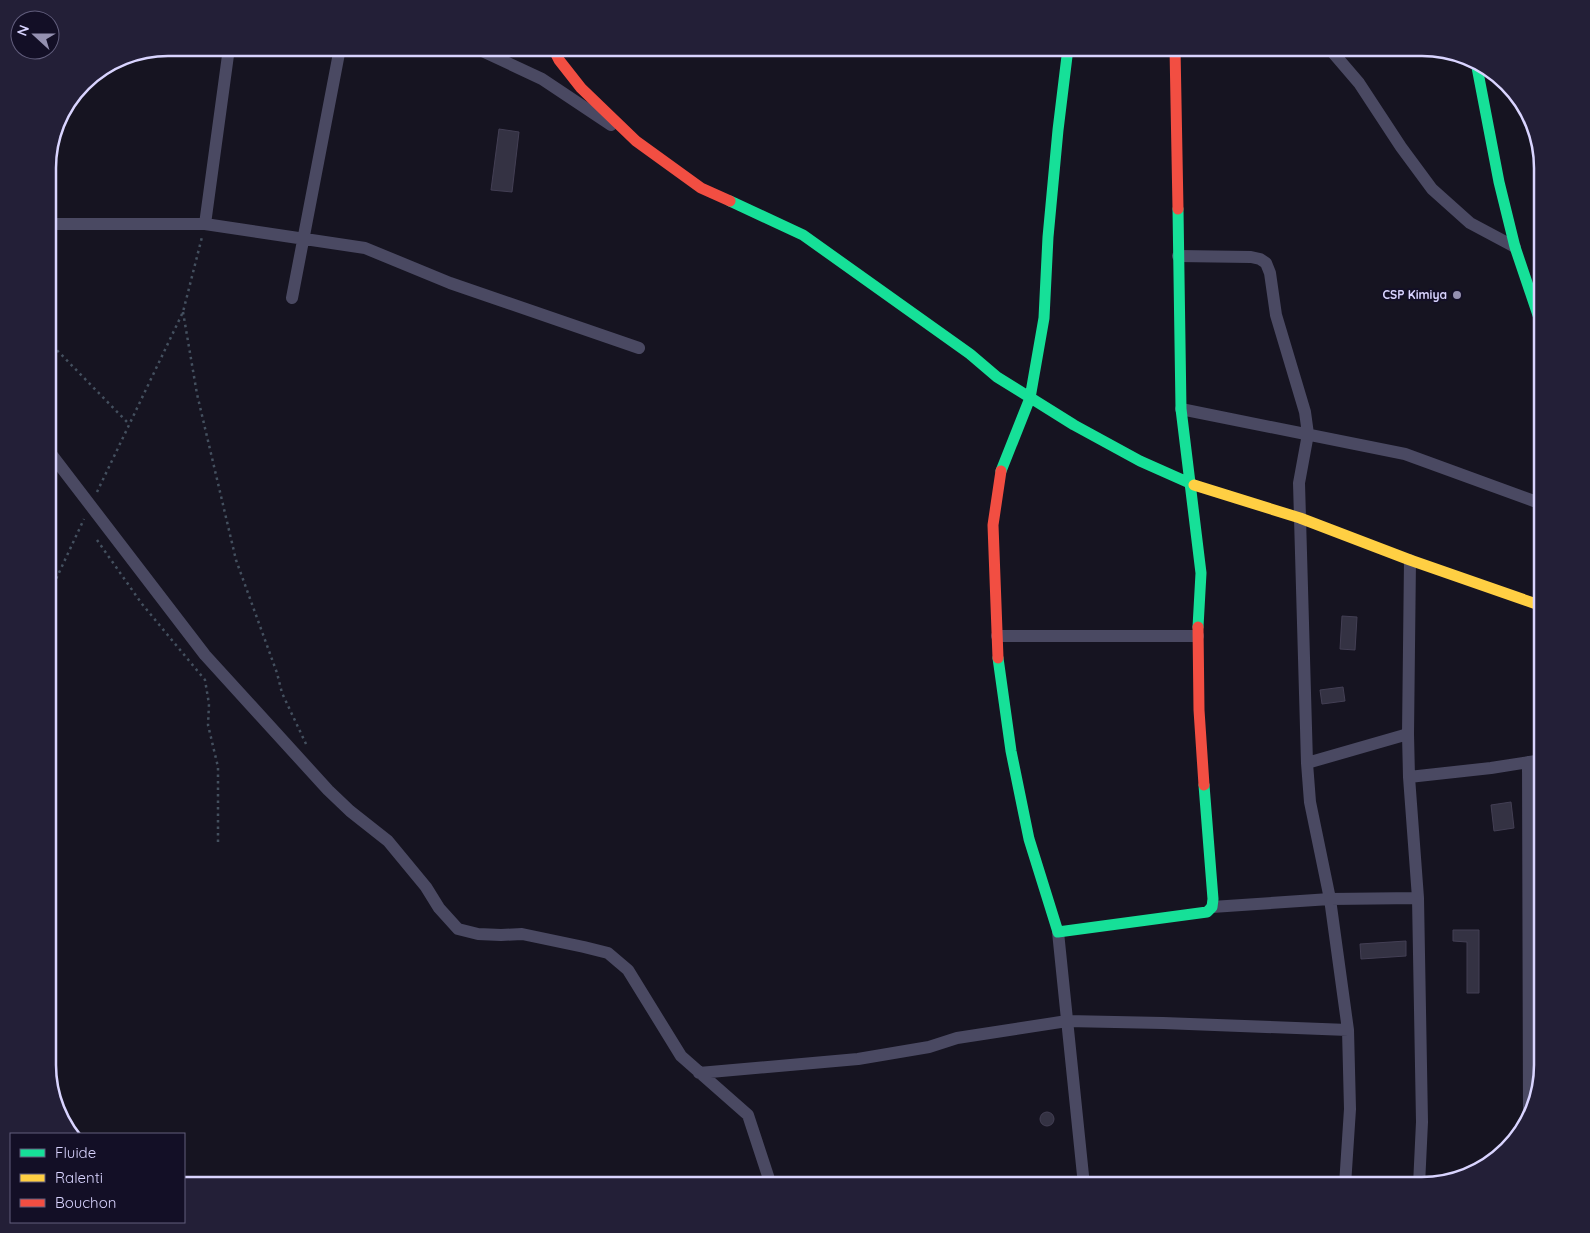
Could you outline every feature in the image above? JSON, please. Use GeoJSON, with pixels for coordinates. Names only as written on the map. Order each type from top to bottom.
{"type":"FeatureCollection","features":[{"type":"Feature","properties":{"kind":"main road"},"geometry":{"type":"LineString","coordinates":[[557,56],[581,88],[636,141],[701,188],[803,235],[970,354],[996,377],[1074,425],[1140,461],[1189,483],[1300,518],[1354,537],[1410,560],[1534,603]]}},
{"type":"Feature","properties":{"kind":"main road"},"geometry":{"type":"LineString","coordinates":[[1067,56],[1051,208],[1044,318],[1030,398],[1002,467],[993,525],[998,656],[1011,752],[1029,839],[1058,932],[1207,912],[1212,907],[1214,888],[1206,820],[1199,710],[1198,636],[1201,574],[1181,409],[1175,56]]}},
{"type":"Feature","properties":{"kind":"main road"},"geometry":{"type":"LineString","coordinates":[[1478,72],[1499,182],[1515,247],[1534,303]]}},
{"type":"Feature","properties":{"kind":"street"},"geometry":{"type":"LineString","coordinates":[[205,224],[228,56]]}},
{"type":"Feature","properties":{"kind":"street"},"geometry":{"type":"LineString","coordinates":[[292,298],[338,56]]}},
{"type":"Feature","properties":{"kind":"street"},"geometry":{"type":"LineString","coordinates":[[493,56],[542,79],[636,141]]}},
{"type":"Feature","properties":{"kind":"street"},"geometry":{"type":"LineString","coordinates":[[1336,56],[1359,83],[1401,147],[1432,189],[1470,222],[1515,247]]}},
{"type":"Feature","properties":{"kind":"street"},"geometry":{"type":"LineString","coordinates":[[56,222],[205,224],[365,248],[377,251],[450,283],[640,348]]}},
{"type":"Feature","properties":{"kind":"street"},"geometry":{"type":"LineString","coordinates":[[1178,256],[1251,257],[1266,263],[1270,272],[1276,314],[1305,412],[1308,434],[1299,483],[1307,763],[1310,802],[1330,899],[1348,1030],[1350,1109],[1346,1177]]}},
{"type":"Feature","properties":{"kind":"street"},"geometry":{"type":"LineString","coordinates":[[1181,409],[1405,454],[1534,501]]}},
{"type":"Feature","properties":{"kind":"street"},"geometry":{"type":"LineString","coordinates":[[56,460],[205,654],[328,790],[350,811],[388,841],[426,887],[439,908],[458,929],[478,934],[501,936],[522,934],[608,953],[628,970],[681,1056],[748,1115],[768,1177]]}},
{"type":"Feature","properties":{"kind":"street"},"geometry":{"type":"LineString","coordinates":[[1410,560],[1408,734],[1409,777],[1418,898],[1422,1122],[1419,1177]]}},
{"type":"Feature","properties":{"kind":"street"},"geometry":{"type":"LineString","coordinates":[[997,636],[1198,636]]}},
{"type":"Feature","properties":{"kind":"street"},"geometry":{"type":"LineString","coordinates":[[1307,763],[1408,734]]}},
{"type":"Feature","properties":{"kind":"street"},"geometry":{"type":"LineString","coordinates":[[1409,777],[1534,761]]}},
{"type":"Feature","properties":{"kind":"street"},"geometry":{"type":"LineString","coordinates":[[1528,762],[1529,1098]]}},
{"type":"Feature","properties":{"kind":"street"},"geometry":{"type":"LineString","coordinates":[[1212,907],[1330,899],[1418,898]]}},
{"type":"Feature","properties":{"kind":"street"},"geometry":{"type":"LineString","coordinates":[[1058,932],[1083,1177]]}},
{"type":"Feature","properties":{"kind":"street"},"geometry":{"type":"LineString","coordinates":[[699,1073],[858,1059],[929,1047],[956,1038],[1067,1021],[1163,1022],[1348,1030]]}},
{"type":"Feature","properties":{"kind":"path"},"geometry":{"type":"LineString","coordinates":[[56,579],[183,312],[205,224]]}},
{"type":"Feature","properties":{"kind":"path"},"geometry":{"type":"LineString","coordinates":[[183,312],[197,394],[236,560],[277,673],[282,693],[307,746]]}},
{"type":"Feature","properties":{"kind":"path"},"geometry":{"type":"LineString","coordinates":[[56,349],[129,424]]}},
{"type":"Feature","properties":{"kind":"path"},"geometry":{"type":"LineString","coordinates":[[84,520],[89,528]]}},
{"type":"Feature","properties":{"kind":"path"},"geometry":{"type":"LineString","coordinates":[[94,535],[142,604],[205,680],[209,704],[208,725],[218,767],[218,845]]}},
{"type":"Feature","properties":{"kind":"building"},"geometry":{"type":"Polygon","coordinates":[[[499,129],[519,132],[512,192],[491,190],[499,129]]]}},
{"type":"Feature","properties":{"kind":"building"},"geometry":{"type":"Polygon","coordinates":[[[1342,616],[1357,617],[1355,650],[1340,649],[1342,616]]]}},
{"type":"Feature","properties":{"kind":"building"},"geometry":{"type":"Polygon","coordinates":[[[1343,687],[1345,701],[1322,704],[1320,690],[1343,687]]]}},
{"type":"Feature","properties":{"kind":"building"},"geometry":{"type":"Polygon","coordinates":[[[1511,802],[1514,828],[1494,831],[1491,805],[1511,802]]]}},
{"type":"Feature","properties":{"kind":"building"},"geometry":{"type":"Polygon","coordinates":[[[1453,930],[1479,930],[1479,993],[1467,993],[1467,942],[1453,941],[1453,930]]]}},
{"type":"Feature","properties":{"kind":"building"},"geometry":{"type":"Polygon","coordinates":[[[1406,941],[1406,956],[1361,959],[1360,944],[1406,941]]]}},
{"type":"Feature","properties":{"kind":"building"},"geometry":{"type":"Polygon","coordinates":[[[1044,1112],[1050,1112],[1054,1119],[1050,1126],[1044,1126],[1040,1122],[1040,1116],[1044,1112]]]}},
{"type":"Feature","properties":{"kind":"traffic: fast"},"geometry":{"type":"LineString","coordinates":[[1001,471],[1030,398],[1044,318],[1048,237],[1067,56]]}},
{"type":"Feature","properties":{"kind":"traffic: fast"},"geometry":{"type":"LineString","coordinates":[[1478,72],[1499,182],[1515,247],[1534,303]]}},
{"type":"Feature","properties":{"kind":"traffic: fast"},"geometry":{"type":"LineString","coordinates":[[730,201],[803,235],[970,354],[997,377],[1074,425],[1140,461],[1194,485]]}},
{"type":"Feature","properties":{"kind":"traffic: fast"},"geometry":{"type":"LineString","coordinates":[[1178,209],[1181,409],[1201,573],[1198,627]]}},
{"type":"Feature","properties":{"kind":"traffic: fast"},"geometry":{"type":"LineString","coordinates":[[998,658],[1011,751],[1029,839],[1058,932],[1207,912],[1212,907],[1213,899],[1204,785]]}},
{"type":"Feature","properties":{"kind":"traffic: slow"},"geometry":{"type":"LineString","coordinates":[[1194,485],[1300,518],[1410,560],[1534,603]]}},
{"type":"Feature","properties":{"kind":"traffic: jam"},"geometry":{"type":"LineString","coordinates":[[557,56],[581,88],[636,141],[701,188],[730,201]]}},
{"type":"Feature","properties":{"kind":"traffic: jam"},"geometry":{"type":"LineString","coordinates":[[1175,56],[1178,209]]}},
{"type":"Feature","properties":{"kind":"traffic: jam"},"geometry":{"type":"LineString","coordinates":[[998,658],[993,525],[1001,471]]}},
{"type":"Feature","properties":{"kind":"traffic: jam"},"geometry":{"type":"LineString","coordinates":[[1198,627],[1199,710],[1204,785]]}},
{"type":"Feature","properties":{"kind":"place","name":"CSP Kimiya"},"geometry":{"type":"Point","coordinates":[1457,295]}}]}
